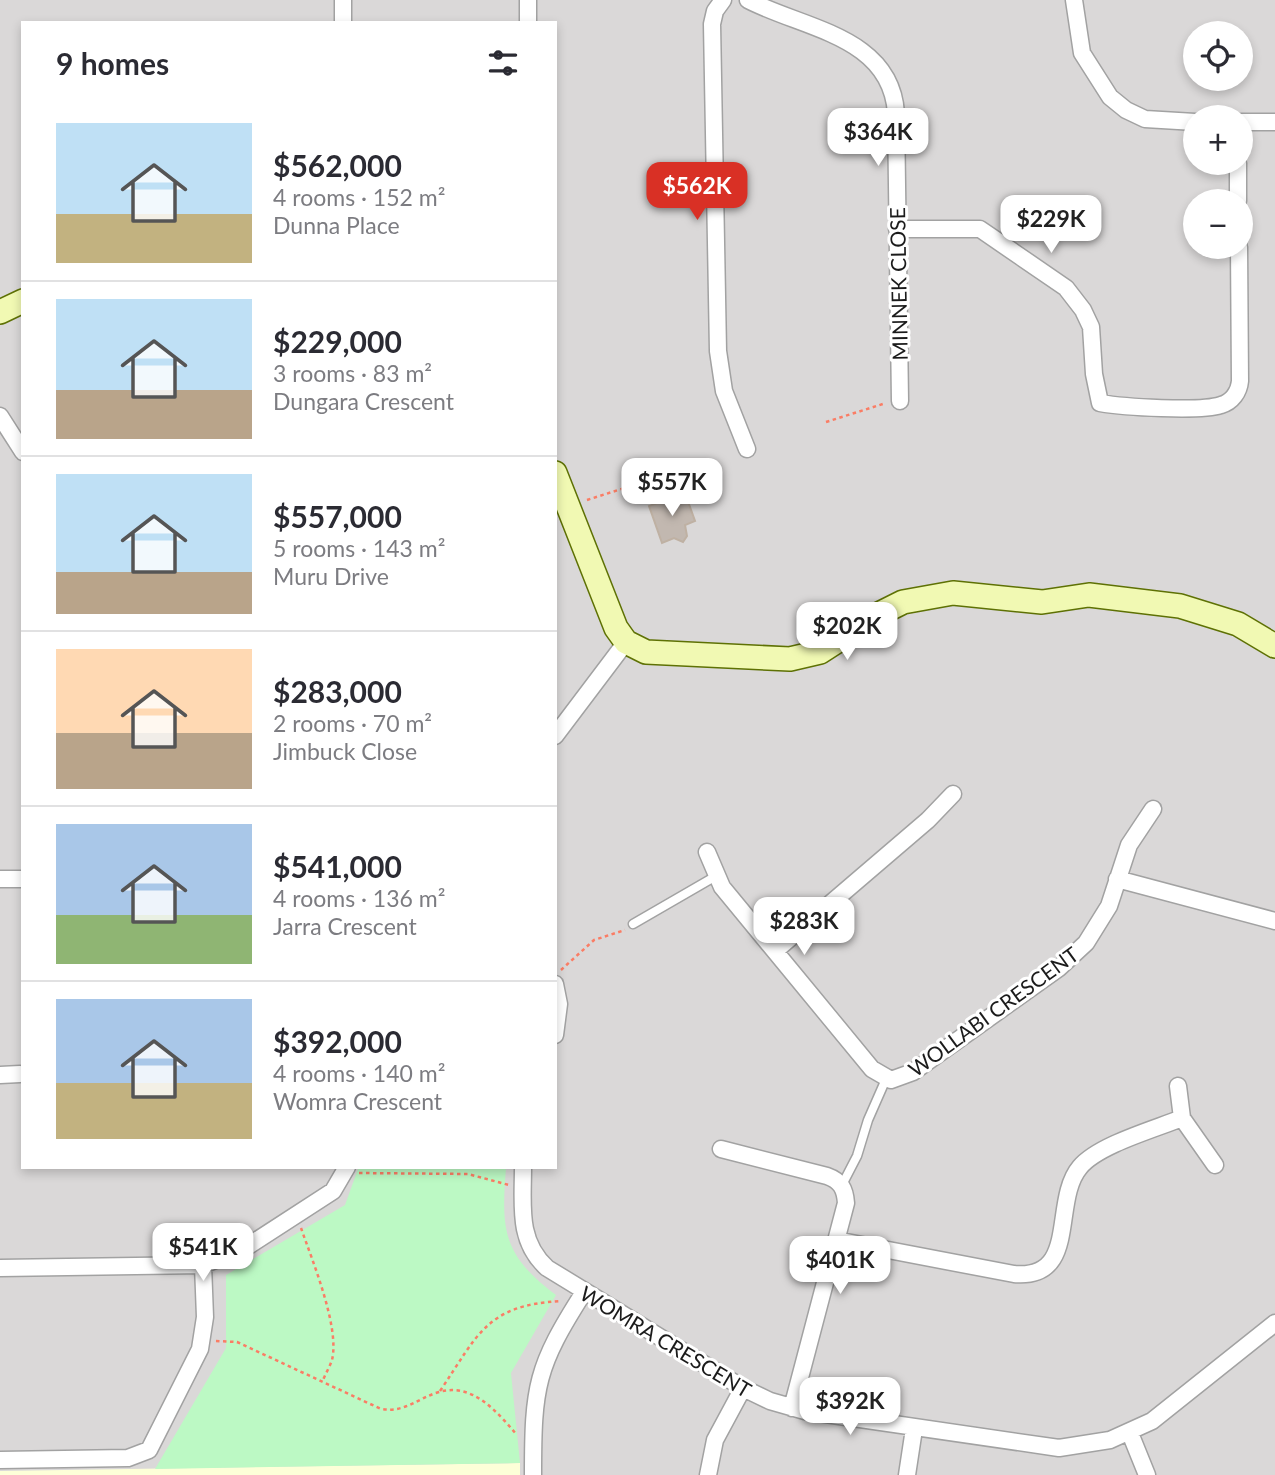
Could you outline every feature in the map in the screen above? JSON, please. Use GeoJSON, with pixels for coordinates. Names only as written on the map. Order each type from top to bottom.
{"type":"FeatureCollection","features":[{"type":"Feature","properties":{"kind":"street"},"geometry":{"type":"LineString","coordinates":[[343,0],[343,21]]}},
{"type":"Feature","properties":{"kind":"street"},"geometry":{"type":"LineString","coordinates":[[528,0],[528,21]]}},
{"type":"Feature","properties":{"kind":"street"},"geometry":{"type":"LineString","coordinates":[[723,0],[715,11],[712,24],[718,351],[724,391],[747,449]]}},
{"type":"Feature","properties":{"kind":"street","name":"MINNEK CLOSE"},"geometry":{"type":"LineString","coordinates":[[748,0],[855,45],[883,70],[895,102],[900,401]]}},
{"type":"Feature","properties":{"kind":"street"},"geometry":{"type":"LineString","coordinates":[[1074,0],[1082,53],[1110,97],[1126,110],[1145,119],[1183,121]]}},
{"type":"Feature","properties":{"kind":"street"},"geometry":{"type":"LineString","coordinates":[[1253,122],[1275,122]]}},
{"type":"Feature","properties":{"kind":"street"},"geometry":{"type":"LineString","coordinates":[[897,229],[980,229],[1066,288],[1083,310],[1091,327],[1095,380],[1100,403],[1231,407],[1240,381],[1239,259]]}},
{"type":"Feature","properties":{"kind":"street"},"geometry":{"type":"LineString","coordinates":[[0,312],[21,303]]}},
{"type":"Feature","properties":{"kind":"street"},"geometry":{"type":"LineString","coordinates":[[0,416],[21,449]]}},
{"type":"Feature","properties":{"kind":"street"},"geometry":{"type":"LineString","coordinates":[[557,478],[612,620],[626,642],[656,653],[798,658],[820,652],[879,614],[903,602],[927,596],[967,593],[1042,602],[1089,595],[1180,606],[1238,625],[1275,646]]}},
{"type":"Feature","properties":{"kind":"street"},"geometry":{"type":"LineString","coordinates":[[557,733],[626,642]]}},
{"type":"Feature","properties":{"kind":"street"},"geometry":{"type":"LineString","coordinates":[[775,951],[928,820],[953,794]]}},
{"type":"Feature","properties":{"kind":"street","name":"WOLLABI CRESCENT"},"geometry":{"type":"LineString","coordinates":[[886,1079],[897,1080],[913,1072],[1074,956],[1095,931],[1109,906],[1136,831],[1153,809]]}},
{"type":"Feature","properties":{"kind":"street"},"geometry":{"type":"LineString","coordinates":[[707,852],[722,887],[872,1069],[886,1079]]}},
{"type":"Feature","properties":{"kind":"street"},"geometry":{"type":"LineString","coordinates":[[0,879],[21,879]]}},
{"type":"Feature","properties":{"kind":"street"},"geometry":{"type":"LineString","coordinates":[[1117,880],[1275,921]]}},
{"type":"Feature","properties":{"kind":"street"},"geometry":{"type":"LineString","coordinates":[[557,994],[557,1020]]}},
{"type":"Feature","properties":{"kind":"street"},"geometry":{"type":"LineString","coordinates":[[0,1075],[20,1074]]}},
{"type":"Feature","properties":{"kind":"street"},"geometry":{"type":"LineString","coordinates":[[1178,1086],[1182,1118],[1215,1165]]}},
{"type":"Feature","properties":{"kind":"street"},"geometry":{"type":"LineString","coordinates":[[836,1240],[1014,1274],[1035,1273],[1055,1257],[1072,1180],[1083,1164],[1182,1118]]}},
{"type":"Feature","properties":{"kind":"street"},"geometry":{"type":"LineString","coordinates":[[721,1149],[827,1176],[842,1185]]}},
{"type":"Feature","properties":{"kind":"street","name":"WOMRA CRESCENT"},"geometry":{"type":"LineString","coordinates":[[523,1169],[523,1225],[530,1249],[547,1268],[743,1388],[792,1408],[914,1429],[1059,1448],[1091,1445],[1130,1433],[1167,1411],[1275,1323]]}},
{"type":"Feature","properties":{"kind":"street"},"geometry":{"type":"LineString","coordinates":[[0,1268],[203,1265],[236,1252],[297,1215],[337,1188],[346,1170]]}},
{"type":"Feature","properties":{"kind":"street","name":"WOLLABI CRESCENT"},"geometry":{"type":"LineString","coordinates":[[792,1408],[846,1203],[842,1185]]}},
{"type":"Feature","properties":{"kind":"street"},"geometry":{"type":"LineString","coordinates":[[0,1460],[128,1458],[144,1454],[153,1445],[197,1358],[202,1340],[203,1265]]}},
{"type":"Feature","properties":{"kind":"street"},"geometry":{"type":"LineString","coordinates":[[533,1475],[534,1401],[540,1373],[550,1347],[584,1292]]}},
{"type":"Feature","properties":{"kind":"street"},"geometry":{"type":"LineString","coordinates":[[708,1475],[715,1440],[743,1388]]}},
{"type":"Feature","properties":{"kind":"street"},"geometry":{"type":"LineString","coordinates":[[907,1475],[914,1429]]}},
{"type":"Feature","properties":{"kind":"street"},"geometry":{"type":"LineString","coordinates":[[1130,1433],[1147,1475]]}},
{"type":"Feature","properties":{"kind":"lane"},"geometry":{"type":"LineString","coordinates":[[633,924],[716,876]]}},
{"type":"Feature","properties":{"kind":"lane","name":"WOLLABI CRESCENT"},"geometry":{"type":"LineString","coordinates":[[842,1185],[857,1156],[868,1120],[886,1079]]}},
{"type":"Feature","properties":{"kind":"path"},"geometry":{"type":"LineString","coordinates":[[826,422],[878,404],[900,401]]}},
{"type":"Feature","properties":{"kind":"path"},"geometry":{"type":"LineString","coordinates":[[580,502],[665,475]]}},
{"type":"Feature","properties":{"kind":"path"},"geometry":{"type":"LineString","coordinates":[[557,972],[566,967],[594,940],[630,928],[633,924]]}},
{"type":"Feature","properties":{"kind":"path"},"geometry":{"type":"LineString","coordinates":[[346,1170],[468,1174],[523,1188]]}},
{"type":"Feature","properties":{"kind":"path"},"geometry":{"type":"LineString","coordinates":[[297,1215],[330,1325],[332,1359],[323,1380]]}},
{"type":"Feature","properties":{"kind":"path"},"geometry":{"type":"LineString","coordinates":[[202,1340],[237,1342],[390,1410],[409,1407],[440,1391],[473,1342],[500,1315],[520,1305],[569,1301]]}},
{"type":"Feature","properties":{"kind":"path"},"geometry":{"type":"LineString","coordinates":[[440,1391],[479,1397],[494,1408],[533,1452]]}},
{"type":"Feature","properties":{"kind":"shaded area"},"geometry":{"type":"Polygon","coordinates":[[[0,0],[1275,0],[1275,1475],[0,1475],[0,0]]]}},
{"type":"Feature","properties":{"kind":"shaded area"},"geometry":{"type":"Polygon","coordinates":[[[520,1463],[520,1475],[0,1475],[0,1471],[520,1463]]]}},
{"type":"Feature","properties":{"kind":"green space"},"geometry":{"type":"Polygon","coordinates":[[[358,1169],[506,1169],[504,1209],[509,1240],[525,1267],[556,1295],[511,1373],[520,1463],[155,1469],[226,1348],[226,1275],[345,1205],[358,1169]]]}},
{"type":"Feature","properties":{"kind":"building"},"geometry":{"type":"Polygon","coordinates":[[[685,493],[695,521],[685,525],[687,536],[683,542],[674,538],[662,543],[649,506],[685,493]]]}}]}
